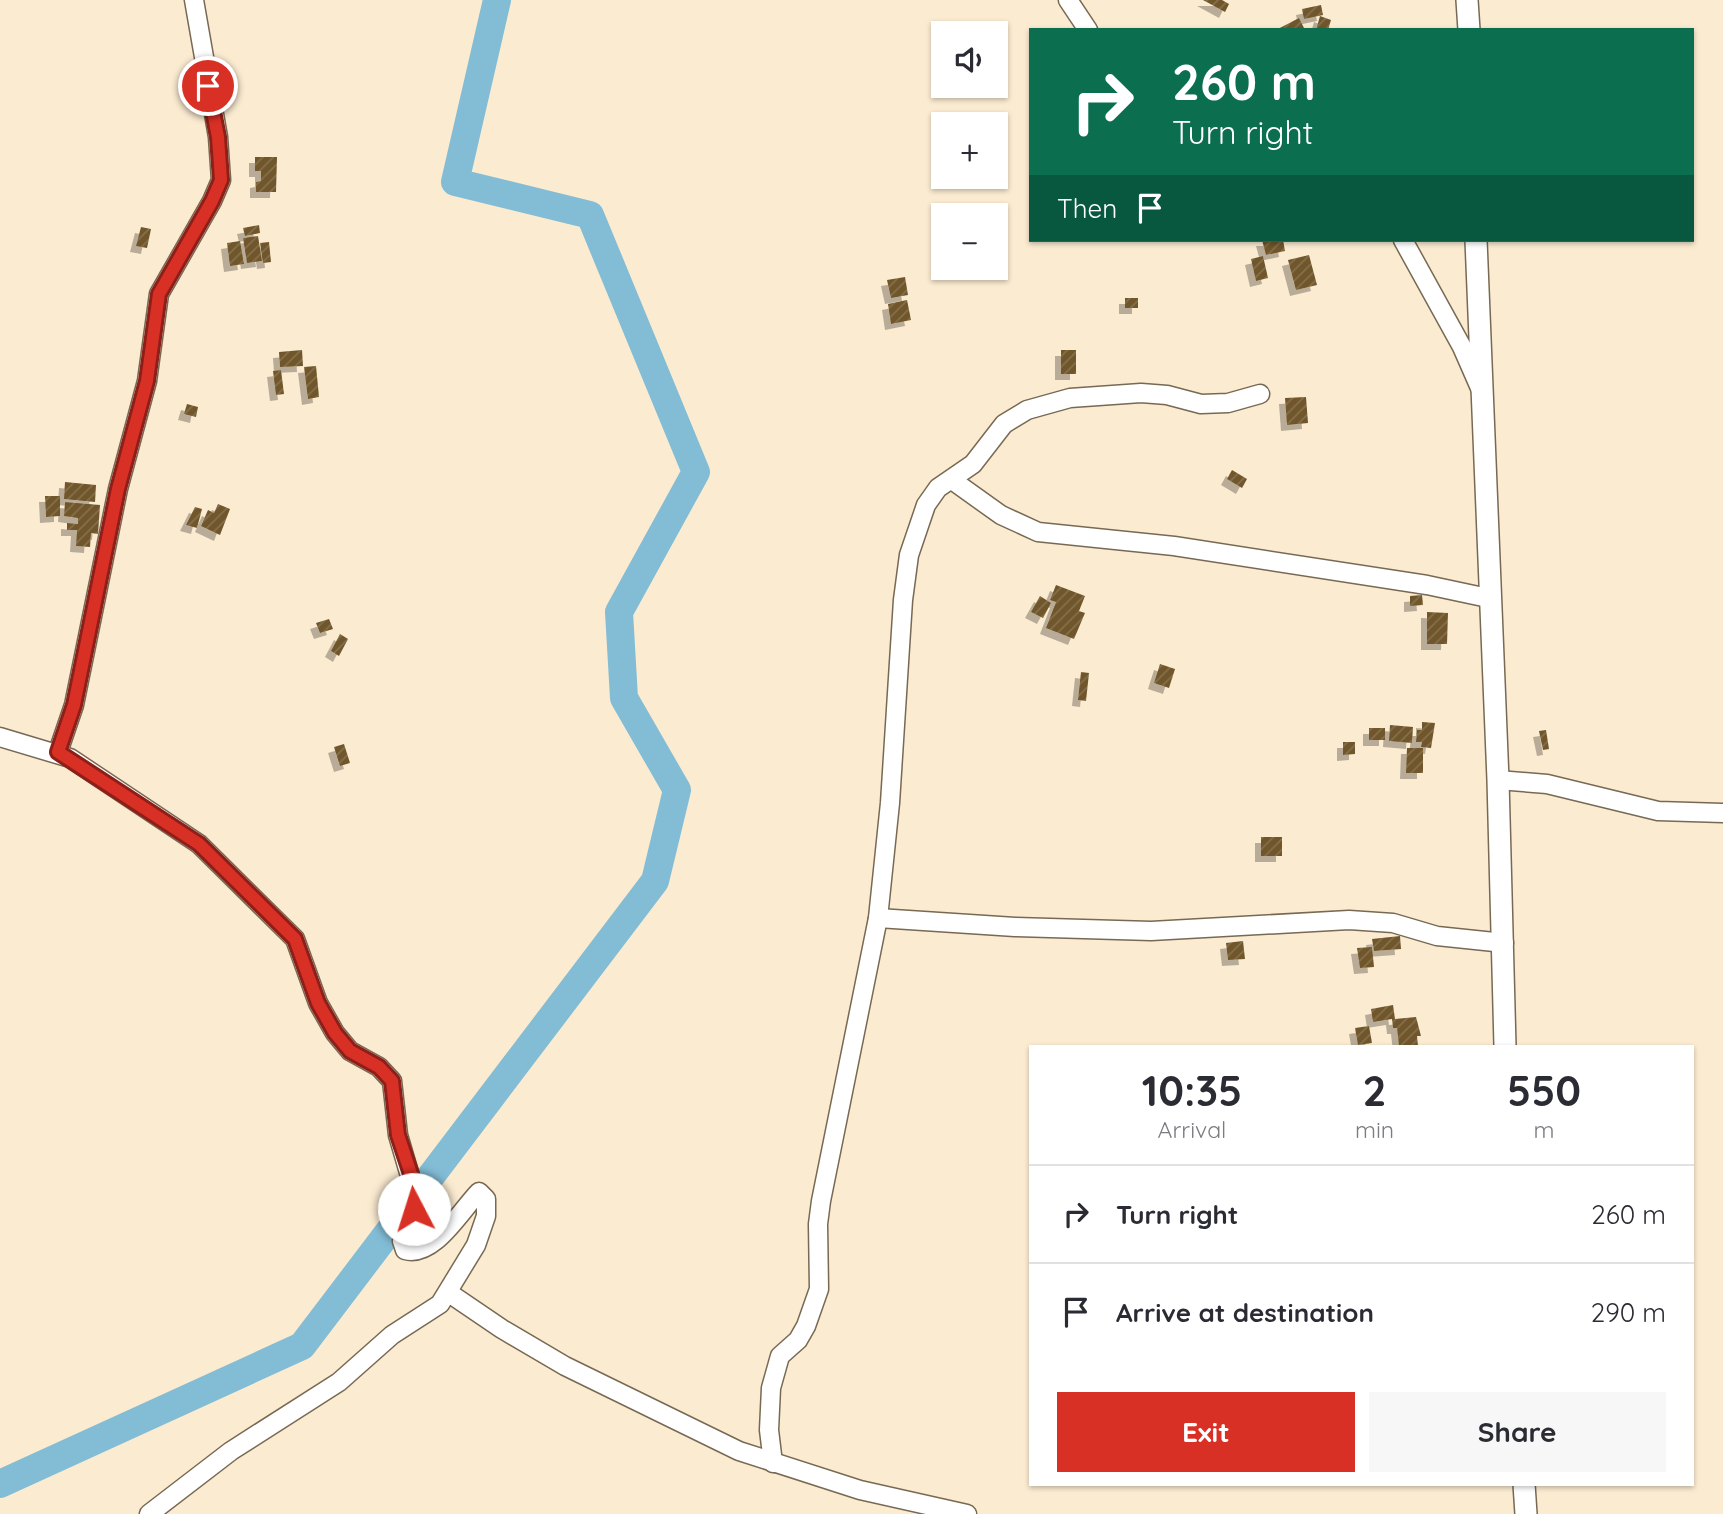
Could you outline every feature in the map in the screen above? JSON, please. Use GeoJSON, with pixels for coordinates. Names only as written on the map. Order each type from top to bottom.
{"type":"FeatureCollection","features":[{"type":"Feature","properties":{"kind":"main road"},"geometry":{"type":"LineString","coordinates":[[1467,0],[1469,28]]}},
{"type":"Feature","properties":{"kind":"main road"},"geometry":{"type":"LineString","coordinates":[[1476,242],[1488,598],[1504,943],[1505,1045]]}},
{"type":"Feature","properties":{"kind":"main road"},"geometry":{"type":"LineString","coordinates":[[1524,1486],[1526,1514]]}},
{"type":"Feature","properties":{"kind":"street"},"geometry":{"type":"LineString","coordinates":[[58,752],[74,705],[118,489],[147,381],[159,294],[167,275],[212,201],[221,180],[218,137],[194,0]]}},
{"type":"Feature","properties":{"kind":"street"},"geometry":{"type":"LineString","coordinates":[[1068,0],[1087,28]]}},
{"type":"Feature","properties":{"kind":"street"},"geometry":{"type":"LineString","coordinates":[[1404,242],[1451,326],[1481,391]]}},
{"type":"Feature","properties":{"kind":"street"},"geometry":{"type":"LineString","coordinates":[[773,1463],[769,1430],[771,1388],[780,1356],[798,1340],[813,1310],[819,1289],[817,1245],[821,1201],[878,918],[890,803],[899,637],[909,555],[926,505],[938,488],[973,464],[1004,424],[1027,410],[1057,401],[1154,393],[1191,403],[1216,404],[1260,394]]}},
{"type":"Feature","properties":{"kind":"street"},"geometry":{"type":"LineString","coordinates":[[952,480],[1001,515],[1038,532],[1174,545],[1427,585],[1488,598]]}},
{"type":"Feature","properties":{"kind":"street"},"geometry":{"type":"LineString","coordinates":[[0,737],[58,752],[199,844],[295,939],[318,1003],[335,1033],[350,1051],[379,1067],[392,1081],[398,1135],[416,1193],[401,1241],[409,1251],[429,1245],[454,1223],[477,1193],[485,1195],[483,1230],[449,1293],[440,1304],[392,1335],[340,1382],[231,1451],[149,1514]]}},
{"type":"Feature","properties":{"kind":"street"},"geometry":{"type":"LineString","coordinates":[[1498,780],[1547,784],[1658,811],[1723,813]]}},
{"type":"Feature","properties":{"kind":"street"},"geometry":{"type":"LineString","coordinates":[[878,918],[1151,931],[1349,920],[1393,923],[1437,936],[1504,943]]}},
{"type":"Feature","properties":{"kind":"street"},"geometry":{"type":"LineString","coordinates":[[449,1293],[502,1329],[565,1366],[700,1434],[773,1463],[860,1490],[967,1514]]}},
{"type":"Feature","properties":{"kind":"building"},"geometry":{"type":"Polygon","coordinates":[[[1203,0],[1222,0],[1229,4],[1225,12],[1203,0]]]}},
{"type":"Feature","properties":{"kind":"building"},"geometry":{"type":"Polygon","coordinates":[[[1321,5],[1323,15],[1304,19],[1302,9],[1321,5]]]}},
{"type":"Feature","properties":{"kind":"building"},"geometry":{"type":"Polygon","coordinates":[[[1320,16],[1331,20],[1329,28],[1317,28],[1320,16]]]}},
{"type":"Feature","properties":{"kind":"building"},"geometry":{"type":"Polygon","coordinates":[[[1299,18],[1304,28],[1280,28],[1299,18]]]}},
{"type":"Feature","properties":{"kind":"building"},"geometry":{"type":"Polygon","coordinates":[[[255,157],[277,157],[276,192],[256,192],[256,182],[261,181],[261,171],[255,171],[255,157]]]}},
{"type":"Feature","properties":{"kind":"building"},"geometry":{"type":"Polygon","coordinates":[[[259,225],[260,233],[245,236],[243,228],[259,225]]]}},
{"type":"Feature","properties":{"kind":"building"},"geometry":{"type":"Polygon","coordinates":[[[141,227],[151,229],[147,248],[136,246],[141,227]]]}},
{"type":"Feature","properties":{"kind":"building"},"geometry":{"type":"Polygon","coordinates":[[[258,236],[262,261],[247,263],[243,238],[258,236]]]}},
{"type":"Feature","properties":{"kind":"building"},"geometry":{"type":"Polygon","coordinates":[[[240,241],[244,264],[230,266],[227,243],[240,241]]]}},
{"type":"Feature","properties":{"kind":"building"},"geometry":{"type":"Polygon","coordinates":[[[269,242],[271,262],[263,263],[260,243],[269,242]]]}},
{"type":"Feature","properties":{"kind":"building"},"geometry":{"type":"Polygon","coordinates":[[[1263,242],[1283,242],[1285,251],[1266,255],[1263,242]]]}},
{"type":"Feature","properties":{"kind":"building"},"geometry":{"type":"Polygon","coordinates":[[[1309,255],[1317,285],[1296,290],[1288,260],[1309,255]]]}},
{"type":"Feature","properties":{"kind":"building"},"geometry":{"type":"Polygon","coordinates":[[[1263,256],[1268,278],[1256,281],[1251,259],[1263,256]]]}},
{"type":"Feature","properties":{"kind":"building"},"geometry":{"type":"Polygon","coordinates":[[[905,277],[908,295],[891,298],[887,280],[905,277]]]}},
{"type":"Feature","properties":{"kind":"building"},"geometry":{"type":"Polygon","coordinates":[[[1125,298],[1138,298],[1138,308],[1125,308],[1125,298]]]}},
{"type":"Feature","properties":{"kind":"building"},"geometry":{"type":"Polygon","coordinates":[[[907,300],[911,320],[891,324],[888,304],[907,300]]]}},
{"type":"Feature","properties":{"kind":"building"},"geometry":{"type":"Polygon","coordinates":[[[302,350],[303,366],[280,367],[279,352],[302,350]]]}},
{"type":"Feature","properties":{"kind":"building"},"geometry":{"type":"Polygon","coordinates":[[[1061,350],[1076,350],[1076,374],[1061,374],[1061,350]]]}},
{"type":"Feature","properties":{"kind":"building"},"geometry":{"type":"Polygon","coordinates":[[[316,366],[319,397],[308,399],[304,367],[316,366]]]}},
{"type":"Feature","properties":{"kind":"building"},"geometry":{"type":"Polygon","coordinates":[[[281,370],[284,394],[276,395],[273,371],[281,370]]]}},
{"type":"Feature","properties":{"kind":"building"},"geometry":{"type":"Polygon","coordinates":[[[1306,397],[1308,423],[1287,425],[1285,398],[1306,397]]]}},
{"type":"Feature","properties":{"kind":"building"},"geometry":{"type":"Polygon","coordinates":[[[187,404],[198,407],[196,417],[184,414],[187,404]]]}},
{"type":"Feature","properties":{"kind":"building"},"geometry":{"type":"Polygon","coordinates":[[[1232,470],[1247,479],[1242,488],[1227,479],[1232,470]]]}},
{"type":"Feature","properties":{"kind":"building"},"geometry":{"type":"Polygon","coordinates":[[[65,482],[96,485],[95,502],[64,499],[65,482]]]}},
{"type":"Feature","properties":{"kind":"building"},"geometry":{"type":"Polygon","coordinates":[[[45,496],[60,496],[60,516],[46,517],[45,496]]]}},
{"type":"Feature","properties":{"kind":"building"},"geometry":{"type":"Polygon","coordinates":[[[65,502],[100,505],[98,534],[91,533],[90,547],[76,546],[77,530],[67,530],[67,523],[78,524],[78,518],[64,516],[65,502]]]}},
{"type":"Feature","properties":{"kind":"building"},"geometry":{"type":"Polygon","coordinates":[[[218,504],[230,509],[220,535],[201,526],[208,510],[214,513],[218,504]]]}},
{"type":"Feature","properties":{"kind":"building"},"geometry":{"type":"Polygon","coordinates":[[[195,507],[202,509],[197,528],[186,525],[195,507]]]}},
{"type":"Feature","properties":{"kind":"building"},"geometry":{"type":"Polygon","coordinates":[[[1056,585],[1085,596],[1079,611],[1085,613],[1074,639],[1046,628],[1056,602],[1050,600],[1056,585]]]}},
{"type":"Feature","properties":{"kind":"building"},"geometry":{"type":"Polygon","coordinates":[[[1422,595],[1423,605],[1410,606],[1410,596],[1422,595]]]}},
{"type":"Feature","properties":{"kind":"building"},"geometry":{"type":"Polygon","coordinates":[[[1040,596],[1051,603],[1043,618],[1031,612],[1040,596]]]}},
{"type":"Feature","properties":{"kind":"building"},"geometry":{"type":"Polygon","coordinates":[[[1427,612],[1448,613],[1447,644],[1427,644],[1427,612]]]}},
{"type":"Feature","properties":{"kind":"building"},"geometry":{"type":"Polygon","coordinates":[[[329,619],[333,629],[320,633],[316,623],[329,619]]]}},
{"type":"Feature","properties":{"kind":"building"},"geometry":{"type":"Polygon","coordinates":[[[340,634],[348,639],[339,656],[331,651],[340,634]]]}},
{"type":"Feature","properties":{"kind":"building"},"geometry":{"type":"Polygon","coordinates":[[[1160,664],[1175,669],[1169,688],[1154,683],[1160,664]]]}},
{"type":"Feature","properties":{"kind":"building"},"geometry":{"type":"Polygon","coordinates":[[[1081,672],[1089,673],[1086,701],[1078,700],[1081,672]]]}},
{"type":"Feature","properties":{"kind":"building"},"geometry":{"type":"Polygon","coordinates":[[[1422,722],[1435,723],[1431,748],[1421,747],[1422,742],[1416,742],[1417,730],[1422,730],[1422,722]]]}},
{"type":"Feature","properties":{"kind":"building"},"geometry":{"type":"Polygon","coordinates":[[[1390,725],[1413,727],[1412,743],[1389,741],[1390,725]]]}},
{"type":"Feature","properties":{"kind":"building"},"geometry":{"type":"Polygon","coordinates":[[[1369,728],[1385,728],[1385,740],[1369,740],[1369,728]]]}},
{"type":"Feature","properties":{"kind":"building"},"geometry":{"type":"Polygon","coordinates":[[[1546,730],[1549,749],[1543,750],[1539,731],[1546,730]]]}},
{"type":"Feature","properties":{"kind":"building"},"geometry":{"type":"Polygon","coordinates":[[[1343,742],[1355,742],[1355,754],[1343,755],[1343,742]]]}},
{"type":"Feature","properties":{"kind":"building"},"geometry":{"type":"Polygon","coordinates":[[[344,744],[350,763],[340,766],[334,747],[344,744]]]}},
{"type":"Feature","properties":{"kind":"building"},"geometry":{"type":"Polygon","coordinates":[[[1407,748],[1423,748],[1423,773],[1406,773],[1407,748]]]}},
{"type":"Feature","properties":{"kind":"building"},"geometry":{"type":"Polygon","coordinates":[[[1261,837],[1282,837],[1282,856],[1261,856],[1261,837]]]}},
{"type":"Feature","properties":{"kind":"building"},"geometry":{"type":"Polygon","coordinates":[[[1400,936],[1401,949],[1374,951],[1372,939],[1400,936]]]}},
{"type":"Feature","properties":{"kind":"building"},"geometry":{"type":"Polygon","coordinates":[[[1243,941],[1245,959],[1228,960],[1226,943],[1243,941]]]}},
{"type":"Feature","properties":{"kind":"building"},"geometry":{"type":"Polygon","coordinates":[[[1372,947],[1374,967],[1360,968],[1357,948],[1372,947]]]}},
{"type":"Feature","properties":{"kind":"building"},"geometry":{"type":"Polygon","coordinates":[[[1393,1005],[1395,1019],[1416,1017],[1421,1036],[1417,1036],[1418,1045],[1399,1045],[1397,1028],[1393,1028],[1392,1019],[1373,1022],[1371,1009],[1393,1005]]]}},
{"type":"Feature","properties":{"kind":"building"},"geometry":{"type":"Polygon","coordinates":[[[1369,1026],[1372,1043],[1358,1045],[1355,1028],[1369,1026]]]}},
{"type":"Feature","properties":{"kind":"waterway"},"geometry":{"type":"LineString","coordinates":[[0,1484],[302,1346],[655,881],[677,790],[624,698],[619,612],[696,472],[590,215],[455,182],[497,0]]}},
{"type":"Feature","properties":{"kind":"route"},"geometry":{"type":"LineString","coordinates":[[208,86],[218,137],[221,180],[217,192],[167,275],[159,294],[147,381],[118,489],[71,720],[58,752],[199,844],[295,939],[318,1003],[335,1033],[350,1051],[379,1067],[392,1081],[400,1145],[415,1186],[417,1200],[414,1209]]}}]}
